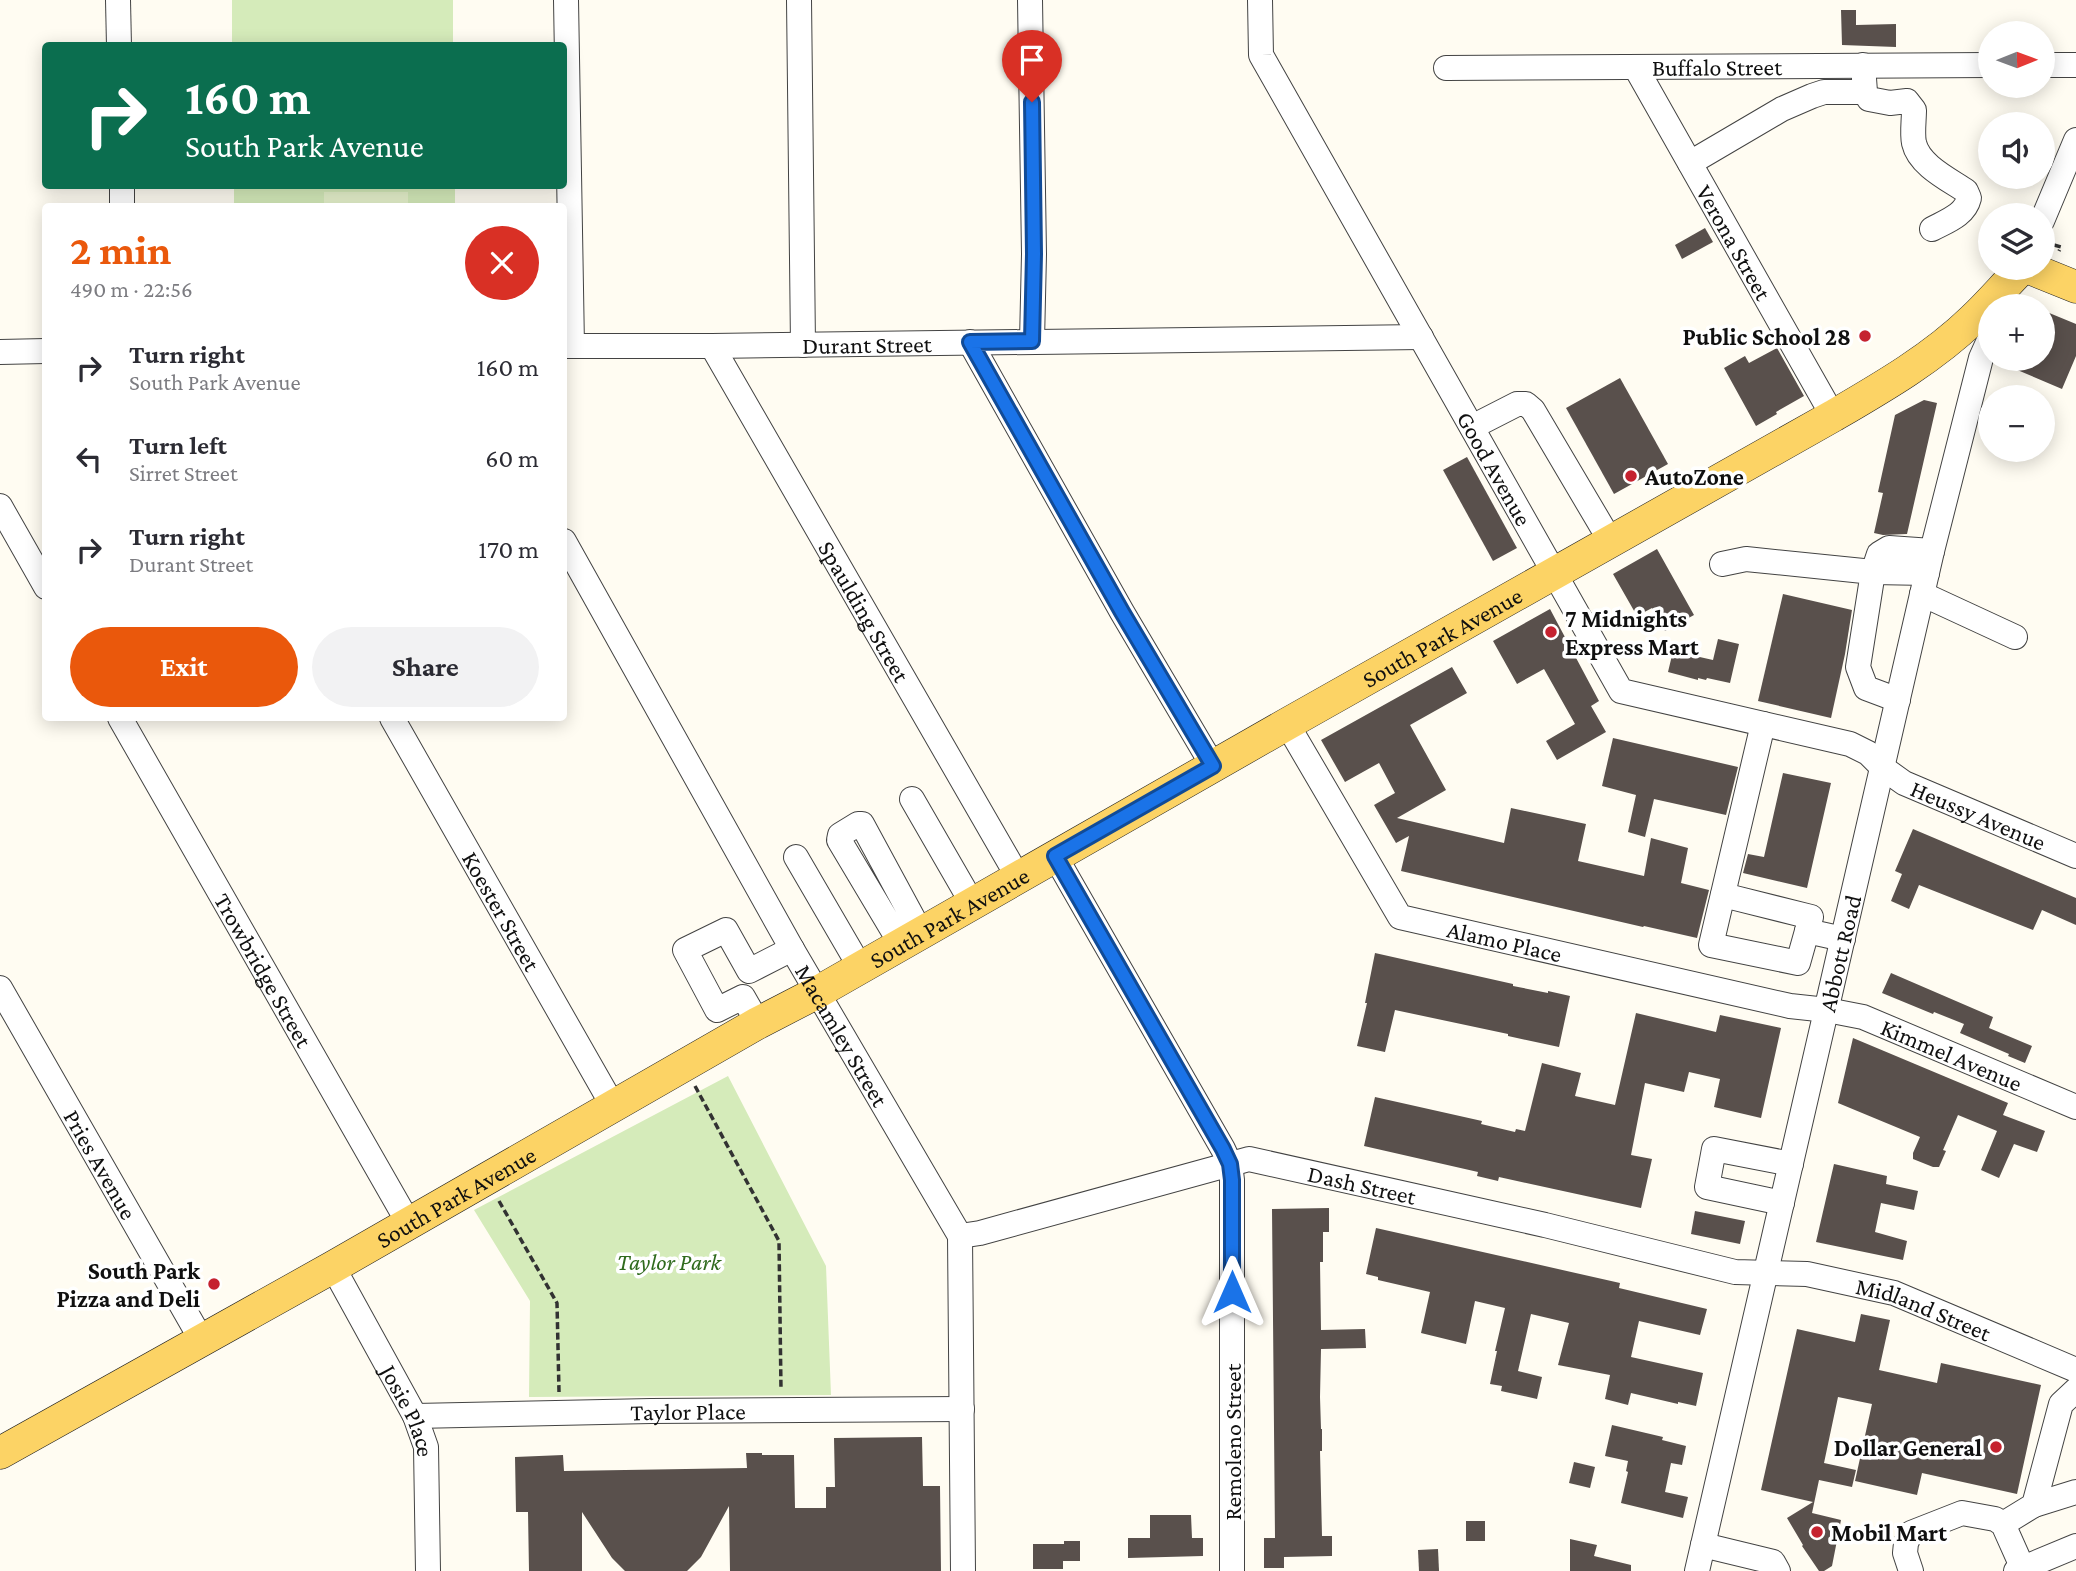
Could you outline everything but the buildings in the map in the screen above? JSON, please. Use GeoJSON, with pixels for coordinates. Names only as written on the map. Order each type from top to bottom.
{"type":"FeatureCollection","features":[{"type":"Feature","properties":{"kind":"main road"},"geometry":{"type":"LineString","coordinates":[[2055,279],[2076,287]]}},
{"type":"Feature","properties":{"kind":"main road","name":"South Park Avenue"},"geometry":{"type":"LineString","coordinates":[[0,1453],[684,1066],[744,1019],[818,992],[1287,723],[1833,416],[1903,374],[1971,321],[2010,280]]}},
{"type":"Feature","properties":{"kind":"street"},"geometry":{"type":"LineString","coordinates":[[118,0],[119,42]]}},
{"type":"Feature","properties":{"kind":"street"},"geometry":{"type":"LineString","coordinates":[[566,0],[566,42]]}},
{"type":"Feature","properties":{"kind":"street"},"geometry":{"type":"LineString","coordinates":[[799,0],[803,345]]}},
{"type":"Feature","properties":{"kind":"street"},"geometry":{"type":"LineString","coordinates":[[1030,0],[1034,254],[1032,341]]}},
{"type":"Feature","properties":{"kind":"street","name":"Good Avenue"},"geometry":{"type":"LineString","coordinates":[[1260,0],[1261,55],[1621,691],[1850,744],[1868,753],[1882,768]]}},
{"type":"Feature","properties":{"kind":"street"},"geometry":{"type":"LineString","coordinates":[[1863,65],[1865,92],[1869,99],[1890,103],[1907,101],[1914,110],[1916,149],[1924,161],[1966,191],[1969,198],[1968,206],[1958,215],[1932,229]]}},
{"type":"Feature","properties":{"kind":"street","name":"Buffalo Street"},"geometry":{"type":"LineString","coordinates":[[1446,68],[1978,65]]}},
{"type":"Feature","properties":{"kind":"street"},"geometry":{"type":"LineString","coordinates":[[2055,65],[2076,65]]}},
{"type":"Feature","properties":{"kind":"street","name":"Verona Street"},"geometry":{"type":"LineString","coordinates":[[1636,68],[1833,416]]}},
{"type":"Feature","properties":{"kind":"street"},"geometry":{"type":"LineString","coordinates":[[1690,163],[1782,109],[1812,96],[1824,92],[1865,92]]}},
{"type":"Feature","properties":{"kind":"street"},"geometry":{"type":"LineString","coordinates":[[2050,203],[2076,140]]}},
{"type":"Feature","properties":{"kind":"street"},"geometry":{"type":"LineString","coordinates":[[567,173],[568,346]]}},
{"type":"Feature","properties":{"kind":"street","name":"Durant Street"},"geometry":{"type":"LineString","coordinates":[[568,346],[1421,337]]}},
{"type":"Feature","properties":{"kind":"street"},"geometry":{"type":"LineString","coordinates":[[970,342],[1122,612],[1213,766]]}},
{"type":"Feature","properties":{"kind":"street","name":"Spaulding Street"},"geometry":{"type":"LineString","coordinates":[[712,346],[1018,877]]}},
{"type":"Feature","properties":{"kind":"street"},"geometry":{"type":"LineString","coordinates":[[0,352],[42,351]]}},
{"type":"Feature","properties":{"kind":"street","name":"Abbott Road"},"geometry":{"type":"LineString","coordinates":[[1697,1571],[1927,573],[1978,370]]}},
{"type":"Feature","properties":{"kind":"street"},"geometry":{"type":"LineString","coordinates":[[1472,427],[1517,404],[1526,404],[1533,410],[1611,542]]}},
{"type":"Feature","properties":{"kind":"street"},"geometry":{"type":"LineString","coordinates":[[0,506],[42,580]]}},
{"type":"Feature","properties":{"kind":"street","name":"Macamley Street"},"geometry":{"type":"LineString","coordinates":[[567,546],[792,949],[960,1236],[963,1571]]}},
{"type":"Feature","properties":{"kind":"street"},"geometry":{"type":"LineString","coordinates":[[1898,700],[1866,688],[1858,667],[1873,572],[1879,554],[1889,548],[2015,637]]}},
{"type":"Feature","properties":{"kind":"street"},"geometry":{"type":"LineString","coordinates":[[1722,564],[1746,559],[1873,572]]}},
{"type":"Feature","properties":{"kind":"street","name":"Trowbridge Street"},"geometry":{"type":"LineString","coordinates":[[122,721],[408,1222]]}},
{"type":"Feature","properties":{"kind":"street","name":"Koester Street"},"geometry":{"type":"LineString","coordinates":[[394,721],[613,1106]]}},
{"type":"Feature","properties":{"kind":"street","name":"Alamo Place"},"geometry":{"type":"LineString","coordinates":[[1287,723],[1400,917],[1790,1006],[1827,1010]]}},
{"type":"Feature","properties":{"kind":"street"},"geometry":{"type":"LineString","coordinates":[[1723,895],[1811,917],[1798,963],[1711,945],[1763,724]]}},
{"type":"Feature","properties":{"kind":"street","name":"Heussy Avenue"},"geometry":{"type":"LineString","coordinates":[[1882,768],[1904,783],[2076,856]]}},
{"type":"Feature","properties":{"kind":"street"},"geometry":{"type":"LineString","coordinates":[[912,799],[972,903]]}},
{"type":"Feature","properties":{"kind":"street"},"geometry":{"type":"LineString","coordinates":[[839,840],[840,835],[862,824],[911,939]]}},
{"type":"Feature","properties":{"kind":"street","name":"Remoleno Street"},"geometry":{"type":"LineString","coordinates":[[1055,856],[1230,1164],[1232,1571]]}},
{"type":"Feature","properties":{"kind":"street"},"geometry":{"type":"LineString","coordinates":[[796,857],[860,967]]}},
{"type":"Feature","properties":{"kind":"street"},"geometry":{"type":"LineString","coordinates":[[726,930],[749,971],[758,988],[744,1019],[717,1010],[685,950],[726,930]]}},
{"type":"Feature","properties":{"kind":"street"},"geometry":{"type":"LineString","coordinates":[[1807,931],[1843,939]]}},
{"type":"Feature","properties":{"kind":"street"},"geometry":{"type":"LineString","coordinates":[[749,971],[792,949]]}},
{"type":"Feature","properties":{"kind":"street","name":"Pries Avenue"},"geometry":{"type":"LineString","coordinates":[[0,988],[201,1339]]}},
{"type":"Feature","properties":{"kind":"street","name":"Kimmel Avenue"},"geometry":{"type":"LineString","coordinates":[[1827,1010],[1863,1017],[2076,1107]]}},
{"type":"Feature","properties":{"kind":"street"},"geometry":{"type":"LineString","coordinates":[[1782,1203],[1707,1187],[1714,1149],[1791,1164]]}},
{"type":"Feature","properties":{"kind":"street","name":"Dash Street"},"geometry":{"type":"LineString","coordinates":[[960,1236],[980,1233],[1250,1159],[1545,1225],[1735,1272],[1766,1273]]}},
{"type":"Feature","properties":{"kind":"street","name":"Josie Place"},"geometry":{"type":"LineString","coordinates":[[333,1266],[415,1416],[426,1447],[428,1571]]}},
{"type":"Feature","properties":{"kind":"street","name":"Midland Street"},"geometry":{"type":"LineString","coordinates":[[1766,1273],[1807,1274],[1894,1293],[2076,1370]]}},
{"type":"Feature","properties":{"kind":"street"},"geometry":{"type":"LineString","coordinates":[[2034,1505],[2061,1404],[2076,1390]]}},
{"type":"Feature","properties":{"kind":"street","name":"Taylor Place"},"geometry":{"type":"LineString","coordinates":[[415,1416],[962,1409]]}},
{"type":"Feature","properties":{"kind":"street"},"geometry":{"type":"LineString","coordinates":[[2003,1524],[2034,1505],[2076,1492]]}},
{"type":"Feature","properties":{"kind":"street"},"geometry":{"type":"LineString","coordinates":[[1911,1571],[1905,1553],[1911,1533],[1962,1513],[1995,1519],[2003,1524],[2021,1570],[2076,1546]]}},
{"type":"Feature","properties":{"kind":"street"},"geometry":{"type":"LineString","coordinates":[[1703,1545],[1736,1562],[1773,1562],[1778,1571]]}},
{"type":"Feature","properties":{"kind":"path"},"geometry":{"type":"LineString","coordinates":[[2055,245],[2061,247],[2059,251]]}},
{"type":"Feature","properties":{"kind":"path"},"geometry":{"type":"LineString","coordinates":[[684,1066],[779,1241],[781,1399]]}},
{"type":"Feature","properties":{"kind":"path"},"geometry":{"type":"LineString","coordinates":[[486,1178],[557,1303],[559,1400]]}},
{"type":"Feature","properties":{"kind":"green space"},"geometry":{"type":"Polygon","coordinates":[[[232,0],[453,0],[453,42],[232,42],[232,0]]]}},
{"type":"Feature","properties":{"kind":"green space"},"geometry":{"type":"Polygon","coordinates":[[[234,189],[455,189],[455,203],[234,203],[234,189]]]}},
{"type":"Feature","properties":{"kind":"green space"},"geometry":{"type":"Polygon","coordinates":[[[324,192],[408,192],[408,203],[324,203],[324,192]]]}},
{"type":"Feature","properties":{"kind":"green space","name":"Taylor Park"},"geometry":{"type":"Polygon","coordinates":[[[728,1076],[826,1266],[831,1395],[529,1397],[530,1301],[474,1210],[728,1076]]]}},
{"type":"Feature","properties":{"kind":"place","name":"Public School 28"},"geometry":{"type":"Point","coordinates":[1865,336]}},
{"type":"Feature","properties":{"kind":"place","name":"AutoZone"},"geometry":{"type":"Point","coordinates":[1631,476]}},
{"type":"Feature","properties":{"kind":"place","name":"7 Midnights Express Mart"},"geometry":{"type":"Point","coordinates":[1551,632]}},
{"type":"Feature","properties":{"kind":"place","name":"South Park Pizza and Deli"},"geometry":{"type":"Point","coordinates":[214,1284]}},
{"type":"Feature","properties":{"kind":"place","name":"Dollar General"},"geometry":{"type":"Point","coordinates":[1996,1447]}},
{"type":"Feature","properties":{"kind":"place","name":"Mobil Mart"},"geometry":{"type":"Point","coordinates":[1817,1532]}},
{"type":"Feature","properties":{"kind":"route"},"geometry":{"type":"LineString","coordinates":[[1032,102],[1032,341],[970,342],[1122,612],[1213,766],[1055,856],[1230,1164],[1232,1292]]}}]}
